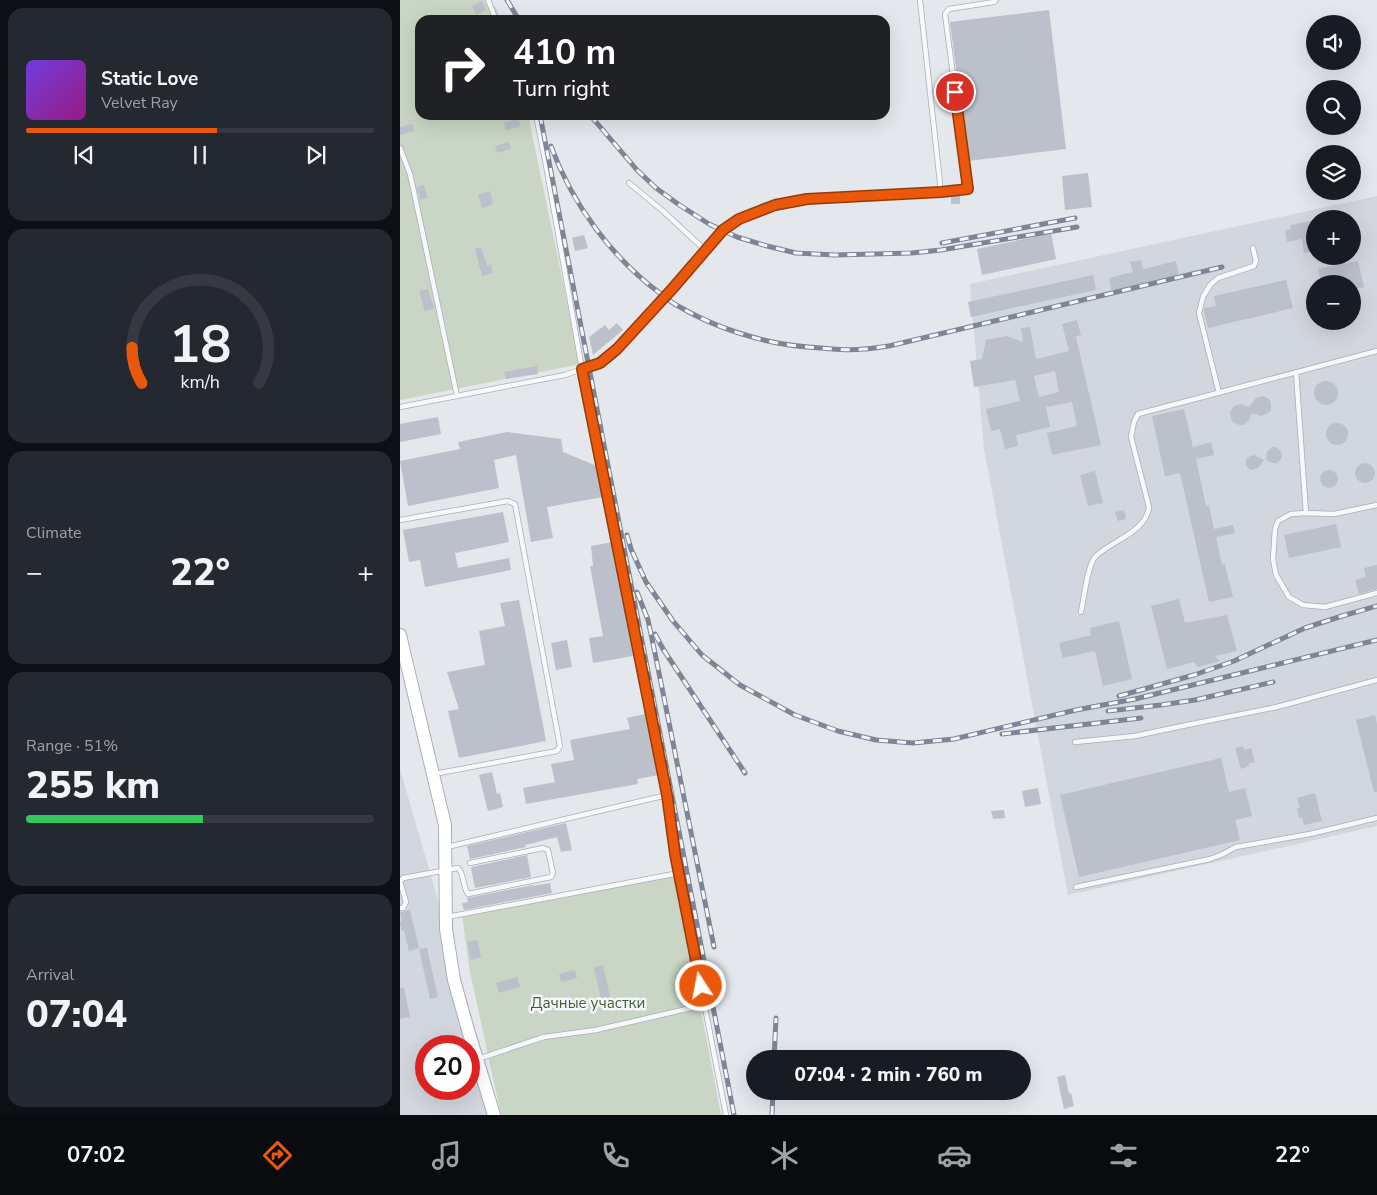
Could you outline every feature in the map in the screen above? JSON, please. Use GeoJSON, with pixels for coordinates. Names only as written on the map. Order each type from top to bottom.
{"type":"FeatureCollection","features":[{"type":"Feature","properties":{"kind":"main road"},"geometry":{"type":"LineString","coordinates":[[400,635],[445,825],[446,929],[454,980],[470,1035]]}},
{"type":"Feature","properties":{"kind":"main road"},"geometry":{"type":"LineString","coordinates":[[480,1069],[494,1115]]}},
{"type":"Feature","properties":{"kind":"lane"},"geometry":{"type":"LineString","coordinates":[[488,0],[494,15]]}},
{"type":"Feature","properties":{"kind":"lane"},"geometry":{"type":"LineString","coordinates":[[920,0],[941,192]]}},
{"type":"Feature","properties":{"kind":"lane"},"geometry":{"type":"LineString","coordinates":[[400,407],[565,375],[600,363],[617,349],[669,293],[723,230],[739,219],[775,205],[807,199],[968,189],[945,14],[949,9],[994,2],[996,0]]}},
{"type":"Feature","properties":{"kind":"lane"},"geometry":{"type":"LineString","coordinates":[[537,120],[582,369],[667,795],[679,872],[726,1115]]}},
{"type":"Feature","properties":{"kind":"lane"},"geometry":{"type":"LineString","coordinates":[[400,148],[410,174],[457,396]]}},
{"type":"Feature","properties":{"kind":"lane"},"geometry":{"type":"LineString","coordinates":[[629,183],[705,250]]}},
{"type":"Feature","properties":{"kind":"lane"},"geometry":{"type":"LineString","coordinates":[[1219,393],[1199,313],[1203,297],[1210,285],[1218,278],[1254,266],[1256,261],[1252,248]]}},
{"type":"Feature","properties":{"kind":"lane"},"geometry":{"type":"LineString","coordinates":[[1081,612],[1090,565],[1096,556],[1143,524],[1149,514],[1150,507],[1131,437],[1138,414],[1377,352]]}},
{"type":"Feature","properties":{"kind":"lane"},"geometry":{"type":"LineString","coordinates":[[1296,372],[1306,513]]}},
{"type":"Feature","properties":{"kind":"lane"},"geometry":{"type":"LineString","coordinates":[[400,520],[508,501],[515,504],[560,746],[557,751],[433,774]]}},
{"type":"Feature","properties":{"kind":"lane"},"geometry":{"type":"LineString","coordinates":[[1377,505],[1334,514],[1291,514],[1278,521],[1274,529],[1273,559],[1276,574],[1290,597],[1303,605],[1325,607],[1377,593]]}},
{"type":"Feature","properties":{"kind":"lane"},"geometry":{"type":"LineString","coordinates":[[1075,742],[1135,736],[1223,718],[1377,680]]}},
{"type":"Feature","properties":{"kind":"lane"},"geometry":{"type":"LineString","coordinates":[[446,848],[667,795]]}},
{"type":"Feature","properties":{"kind":"lane"},"geometry":{"type":"LineString","coordinates":[[1076,887],[1210,859],[1236,847],[1310,834],[1377,818]]}},
{"type":"Feature","properties":{"kind":"lane"},"geometry":{"type":"LineString","coordinates":[[400,908],[403,908],[406,902],[400,882],[404,878],[458,868],[462,872],[464,889],[468,894],[550,877],[553,874],[548,850],[543,848],[470,863]]}},
{"type":"Feature","properties":{"kind":"lane"},"geometry":{"type":"LineString","coordinates":[[446,917],[679,872]]}},
{"type":"Feature","properties":{"kind":"lane"},"geometry":{"type":"LineString","coordinates":[[480,1058],[544,1037],[596,1030],[704,1005]]}},
{"type":"Feature","properties":{"kind":"shaded area"},"geometry":{"type":"Polygon","coordinates":[[[1377,196],[1377,826],[1068,895],[984,449],[970,284],[1306,211],[1306,265],[1361,265],[1361,210],[1312,210],[1377,196]]]}},
{"type":"Feature","properties":{"kind":"shaded area"},"geometry":{"type":"Polygon","coordinates":[[[400,769],[477,1035],[415,1035],[415,1100],[480,1100],[480,1046],[500,1115],[400,1115],[400,769]]]}},
{"type":"Feature","properties":{"kind":"green space"},"geometry":{"type":"Polygon","coordinates":[[[400,0],[490,0],[498,15],[415,15],[415,120],[529,120],[580,364],[400,400],[400,0]]]}},
{"type":"Feature","properties":{"kind":"green space","name":"Дачные участки"},"geometry":{"type":"Polygon","coordinates":[[[675,876],[721,1115],[501,1115],[469,967],[462,914],[675,876]]]}},
{"type":"Feature","properties":{"kind":"building"},"geometry":{"type":"Polygon","coordinates":[[[482,1],[486,10],[476,15],[472,6],[482,1]]]}},
{"type":"Feature","properties":{"kind":"building"},"geometry":{"type":"Polygon","coordinates":[[[1049,10],[1066,149],[968,161],[950,22],[1049,10]]]}},
{"type":"Feature","properties":{"kind":"building"},"geometry":{"type":"Polygon","coordinates":[[[518,120],[521,126],[506,131],[504,123],[518,120]]]}},
{"type":"Feature","properties":{"kind":"building"},"geometry":{"type":"Polygon","coordinates":[[[412,124],[414,131],[400,135],[400,127],[412,124]]]}},
{"type":"Feature","properties":{"kind":"building"},"geometry":{"type":"Polygon","coordinates":[[[509,142],[511,149],[497,153],[495,146],[509,142]]]}},
{"type":"Feature","properties":{"kind":"building"},"geometry":{"type":"Polygon","coordinates":[[[1088,173],[1092,207],[1065,210],[1062,176],[1088,173]]]}},
{"type":"Feature","properties":{"kind":"building"},"geometry":{"type":"Polygon","coordinates":[[[424,185],[428,198],[420,200],[417,187],[424,185]]]}},
{"type":"Feature","properties":{"kind":"building"},"geometry":{"type":"Polygon","coordinates":[[[490,191],[493,204],[482,208],[478,195],[490,191]]]}},
{"type":"Feature","properties":{"kind":"building"},"geometry":{"type":"Polygon","coordinates":[[[960,194],[960,204],[951,204],[951,195],[960,194]]]}},
{"type":"Feature","properties":{"kind":"building"},"geometry":{"type":"Polygon","coordinates":[[[1306,222],[1306,253],[1304,253],[1302,239],[1287,242],[1285,230],[1291,229],[1290,225],[1306,222]]]}},
{"type":"Feature","properties":{"kind":"building"},"geometry":{"type":"Polygon","coordinates":[[[1051,233],[1056,259],[982,275],[977,249],[1051,233]]]}},
{"type":"Feature","properties":{"kind":"building"},"geometry":{"type":"Polygon","coordinates":[[[584,235],[588,248],[575,251],[572,238],[584,235]]]}},
{"type":"Feature","properties":{"kind":"building"},"geometry":{"type":"Polygon","coordinates":[[[481,247],[487,266],[491,264],[493,273],[482,276],[475,249],[481,247]]]}},
{"type":"Feature","properties":{"kind":"building"},"geometry":{"type":"Polygon","coordinates":[[[1141,260],[1143,269],[1176,261],[1179,276],[1112,293],[1109,278],[1133,272],[1130,262],[1141,260]]]}},
{"type":"Feature","properties":{"kind":"building"},"geometry":{"type":"Polygon","coordinates":[[[1338,265],[1359,265],[1364,287],[1361,288],[1361,275],[1319,275],[1318,269],[1338,265]]]}},
{"type":"Feature","properties":{"kind":"building"},"geometry":{"type":"Polygon","coordinates":[[[1093,275],[1096,290],[971,317],[968,302],[1093,275]]]}},
{"type":"Feature","properties":{"kind":"building"},"geometry":{"type":"Polygon","coordinates":[[[1286,280],[1293,308],[1208,328],[1204,308],[1216,306],[1214,296],[1286,280]]]}},
{"type":"Feature","properties":{"kind":"building"},"geometry":{"type":"Polygon","coordinates":[[[428,289],[434,308],[425,311],[419,291],[428,289]]]}},
{"type":"Feature","properties":{"kind":"building"},"geometry":{"type":"Polygon","coordinates":[[[1077,320],[1081,335],[1076,337],[1101,445],[1052,455],[1047,433],[1077,426],[1072,402],[1046,407],[1050,427],[1016,435],[1018,446],[1005,449],[1000,429],[991,431],[986,409],[1020,401],[1015,380],[974,387],[970,361],[982,359],[986,340],[1007,336],[1023,342],[1021,328],[1030,327],[1036,359],[1069,351],[1062,324],[1077,320]],[[1055,371],[1034,376],[1039,397],[1059,392],[1055,371]]]}},
{"type":"Feature","properties":{"kind":"building"},"geometry":{"type":"Polygon","coordinates":[[[617,323],[623,330],[593,355],[589,337],[605,325],[609,330],[617,323]]]}},
{"type":"Feature","properties":{"kind":"building"},"geometry":{"type":"Polygon","coordinates":[[[537,366],[538,374],[506,379],[504,372],[537,366]]]}},
{"type":"Feature","properties":{"kind":"building"},"geometry":{"type":"Polygon","coordinates":[[[1326,381],[1334,385],[1338,393],[1334,401],[1326,405],[1318,401],[1314,393],[1318,385],[1326,381]]]}},
{"type":"Feature","properties":{"kind":"building"},"geometry":{"type":"Polygon","coordinates":[[[1263,396],[1269,399],[1271,403],[1271,410],[1268,413],[1261,416],[1252,413],[1249,420],[1243,425],[1232,421],[1230,413],[1234,406],[1241,404],[1249,407],[1256,398],[1263,396]]]}},
{"type":"Feature","properties":{"kind":"building"},"geometry":{"type":"Polygon","coordinates":[[[1184,409],[1193,447],[1211,442],[1214,455],[1196,459],[1206,506],[1209,505],[1214,529],[1233,525],[1235,533],[1216,537],[1222,565],[1225,564],[1233,597],[1209,602],[1180,473],[1165,476],[1152,416],[1184,409]]]}},
{"type":"Feature","properties":{"kind":"building"},"geometry":{"type":"Polygon","coordinates":[[[438,417],[441,434],[400,442],[400,424],[438,417]]]}},
{"type":"Feature","properties":{"kind":"building"},"geometry":{"type":"Polygon","coordinates":[[[1337,423],[1345,426],[1348,434],[1345,442],[1337,445],[1329,442],[1326,434],[1329,426],[1337,423]]]}},
{"type":"Feature","properties":{"kind":"building"},"geometry":{"type":"Polygon","coordinates":[[[507,432],[561,439],[563,452],[597,466],[603,497],[547,507],[553,538],[531,542],[516,455],[494,460],[499,488],[408,506],[400,461],[460,449],[458,442],[507,432]]]}},
{"type":"Feature","properties":{"kind":"building"},"geometry":{"type":"Polygon","coordinates":[[[1272,447],[1276,447],[1281,451],[1282,458],[1277,463],[1266,460],[1267,452],[1272,447]]]}},
{"type":"Feature","properties":{"kind":"building"},"geometry":{"type":"Polygon","coordinates":[[[1254,455],[1264,460],[1258,468],[1251,470],[1246,466],[1246,460],[1254,455]]]}},
{"type":"Feature","properties":{"kind":"building"},"geometry":{"type":"Polygon","coordinates":[[[1365,463],[1372,466],[1375,473],[1372,480],[1365,483],[1358,480],[1355,473],[1358,466],[1365,463]]]}},
{"type":"Feature","properties":{"kind":"building"},"geometry":{"type":"Polygon","coordinates":[[[1329,470],[1335,473],[1338,479],[1335,485],[1329,488],[1323,485],[1320,479],[1323,473],[1329,470]]]}},
{"type":"Feature","properties":{"kind":"building"},"geometry":{"type":"Polygon","coordinates":[[[1095,471],[1103,503],[1088,506],[1080,475],[1095,471]]]}},
{"type":"Feature","properties":{"kind":"building"},"geometry":{"type":"Polygon","coordinates":[[[1124,510],[1126,519],[1118,521],[1115,512],[1124,510]]]}},
{"type":"Feature","properties":{"kind":"building"},"geometry":{"type":"Polygon","coordinates":[[[503,512],[509,542],[455,553],[458,568],[509,558],[511,570],[425,587],[420,560],[409,562],[403,530],[503,512]]]}},
{"type":"Feature","properties":{"kind":"building"},"geometry":{"type":"Polygon","coordinates":[[[1336,524],[1341,547],[1289,558],[1284,535],[1336,524]]]}},
{"type":"Feature","properties":{"kind":"building"},"geometry":{"type":"Polygon","coordinates":[[[612,542],[633,656],[593,663],[589,638],[603,636],[590,566],[593,566],[591,546],[612,542]]]}},
{"type":"Feature","properties":{"kind":"building"},"geometry":{"type":"Polygon","coordinates":[[[1377,565],[1377,589],[1359,594],[1355,580],[1366,577],[1364,568],[1377,565]]]}},
{"type":"Feature","properties":{"kind":"building"},"geometry":{"type":"Polygon","coordinates":[[[1179,599],[1185,623],[1227,615],[1237,651],[1215,656],[1220,661],[1198,667],[1194,662],[1167,669],[1151,606],[1179,599]]]}},
{"type":"Feature","properties":{"kind":"building"},"geometry":{"type":"Polygon","coordinates":[[[519,600],[546,741],[459,758],[448,711],[459,709],[447,672],[485,665],[479,631],[505,626],[500,603],[519,600]]]}},
{"type":"Feature","properties":{"kind":"building"},"geometry":{"type":"Polygon","coordinates":[[[1119,621],[1132,679],[1103,686],[1095,651],[1063,658],[1059,643],[1091,635],[1090,628],[1119,621]]]}},
{"type":"Feature","properties":{"kind":"building"},"geometry":{"type":"Polygon","coordinates":[[[567,640],[572,667],[556,670],[551,643],[567,640]]]}},
{"type":"Feature","properties":{"kind":"building"},"geometry":{"type":"Polygon","coordinates":[[[645,714],[659,775],[637,779],[638,784],[526,804],[523,788],[555,782],[551,764],[574,760],[570,740],[630,729],[627,718],[645,714]]]}},
{"type":"Feature","properties":{"kind":"building"},"geometry":{"type":"Polygon","coordinates":[[[1375,715],[1377,724],[1377,792],[1374,792],[1356,720],[1375,715]]]}},
{"type":"Feature","properties":{"kind":"building"},"geometry":{"type":"Polygon","coordinates":[[[1243,746],[1244,750],[1251,748],[1255,762],[1241,769],[1235,748],[1243,746]]]}},
{"type":"Feature","properties":{"kind":"building"},"geometry":{"type":"Polygon","coordinates":[[[1221,758],[1229,792],[1245,788],[1252,816],[1235,820],[1240,840],[1079,877],[1060,795],[1221,758]]]}},
{"type":"Feature","properties":{"kind":"building"},"geometry":{"type":"Polygon","coordinates":[[[492,772],[497,794],[500,793],[503,807],[488,811],[479,775],[492,772]]]}},
{"type":"Feature","properties":{"kind":"building"},"geometry":{"type":"Polygon","coordinates":[[[1038,788],[1041,804],[1025,807],[1022,791],[1038,788]]]}},
{"type":"Feature","properties":{"kind":"building"},"geometry":{"type":"Polygon","coordinates":[[[1315,793],[1322,821],[1304,825],[1302,817],[1299,818],[1297,808],[1300,808],[1297,798],[1315,793]]]}},
{"type":"Feature","properties":{"kind":"building"},"geometry":{"type":"Polygon","coordinates":[[[1004,810],[1005,818],[993,819],[991,811],[1004,810]]]}},
{"type":"Feature","properties":{"kind":"building"},"geometry":{"type":"Polygon","coordinates":[[[566,823],[572,850],[561,852],[557,837],[525,845],[526,847],[470,859],[467,846],[566,823]]]}},
{"type":"Feature","properties":{"kind":"building"},"geometry":{"type":"Polygon","coordinates":[[[527,855],[531,877],[475,888],[472,867],[527,855]]]}},
{"type":"Feature","properties":{"kind":"building"},"geometry":{"type":"Polygon","coordinates":[[[550,883],[552,893],[464,910],[462,903],[468,902],[467,898],[550,883]]]}},
{"type":"Feature","properties":{"kind":"building"},"geometry":{"type":"Polygon","coordinates":[[[410,910],[419,948],[409,951],[404,930],[402,931],[400,923],[402,921],[400,912],[410,910]]]}},
{"type":"Feature","properties":{"kind":"building"},"geometry":{"type":"Polygon","coordinates":[[[477,940],[481,957],[471,960],[467,942],[477,940]]]}},
{"type":"Feature","properties":{"kind":"building"},"geometry":{"type":"Polygon","coordinates":[[[427,948],[438,997],[430,999],[419,949],[427,948]]]}},
{"type":"Feature","properties":{"kind":"building"},"geometry":{"type":"Polygon","coordinates":[[[603,965],[610,997],[601,999],[594,967],[603,965]]]}},
{"type":"Feature","properties":{"kind":"building"},"geometry":{"type":"Polygon","coordinates":[[[575,970],[577,978],[561,982],[559,974],[575,970]]]}},
{"type":"Feature","properties":{"kind":"building"},"geometry":{"type":"Polygon","coordinates":[[[517,977],[520,987],[499,993],[496,983],[517,977]]]}},
{"type":"Feature","properties":{"kind":"building"},"geometry":{"type":"Polygon","coordinates":[[[400,988],[404,988],[410,1017],[400,1019],[400,988]]]}},
{"type":"Feature","properties":{"kind":"building"},"geometry":{"type":"Polygon","coordinates":[[[1065,1075],[1074,1106],[1064,1109],[1057,1077],[1065,1075]]]}},
{"type":"Feature","properties":{"kind":"railway"},"geometry":{"type":"LineString","coordinates":[[507,0],[516,15]]}},
{"type":"Feature","properties":{"kind":"railway"},"geometry":{"type":"LineString","coordinates":[[541,120],[734,1115]]}},
{"type":"Feature","properties":{"kind":"railway"},"geometry":{"type":"LineString","coordinates":[[594,120],[637,170],[656,188],[678,204],[709,224],[737,237],[796,253],[835,255],[912,253],[941,250],[1077,227]]}},
{"type":"Feature","properties":{"kind":"railway"},"geometry":{"type":"LineString","coordinates":[[551,146],[570,189],[595,228],[610,247],[643,280],[675,304],[701,318],[734,331],[781,344],[847,350],[889,346],[1222,267]]}},
{"type":"Feature","properties":{"kind":"railway"},"geometry":{"type":"LineString","coordinates":[[942,243],[1075,218]]}},
{"type":"Feature","properties":{"kind":"railway"},"geometry":{"type":"LineString","coordinates":[[627,535],[631,549],[646,582],[673,621],[702,655],[740,685],[795,715],[838,731],[876,740],[913,743],[954,739],[1076,710],[1135,699],[1377,640]]}},
{"type":"Feature","properties":{"kind":"railway"},"geometry":{"type":"LineString","coordinates":[[637,592],[648,620],[714,947]]}},
{"type":"Feature","properties":{"kind":"railway"},"geometry":{"type":"LineString","coordinates":[[1119,696],[1194,675],[1234,661],[1305,628],[1377,606]]}},
{"type":"Feature","properties":{"kind":"railway"},"geometry":{"type":"LineString","coordinates":[[655,634],[745,773]]}},
{"type":"Feature","properties":{"kind":"railway"},"geometry":{"type":"LineString","coordinates":[[1108,711],[1195,700],[1273,682]]}},
{"type":"Feature","properties":{"kind":"railway"},"geometry":{"type":"LineString","coordinates":[[1002,734],[1141,718]]}},
{"type":"Feature","properties":{"kind":"railway"},"geometry":{"type":"LineString","coordinates":[[774,1050],[776,1018]]}},
{"type":"Feature","properties":{"kind":"railway"},"geometry":{"type":"LineString","coordinates":[[772,1115],[773,1100]]}},
{"type":"Feature","properties":{"kind":"route"},"geometry":{"type":"LineString","coordinates":[[701,986],[675,854],[667,795],[582,369],[600,363],[629,338],[713,240],[739,219],[775,205],[807,199],[968,189],[955,92]]}}]}
